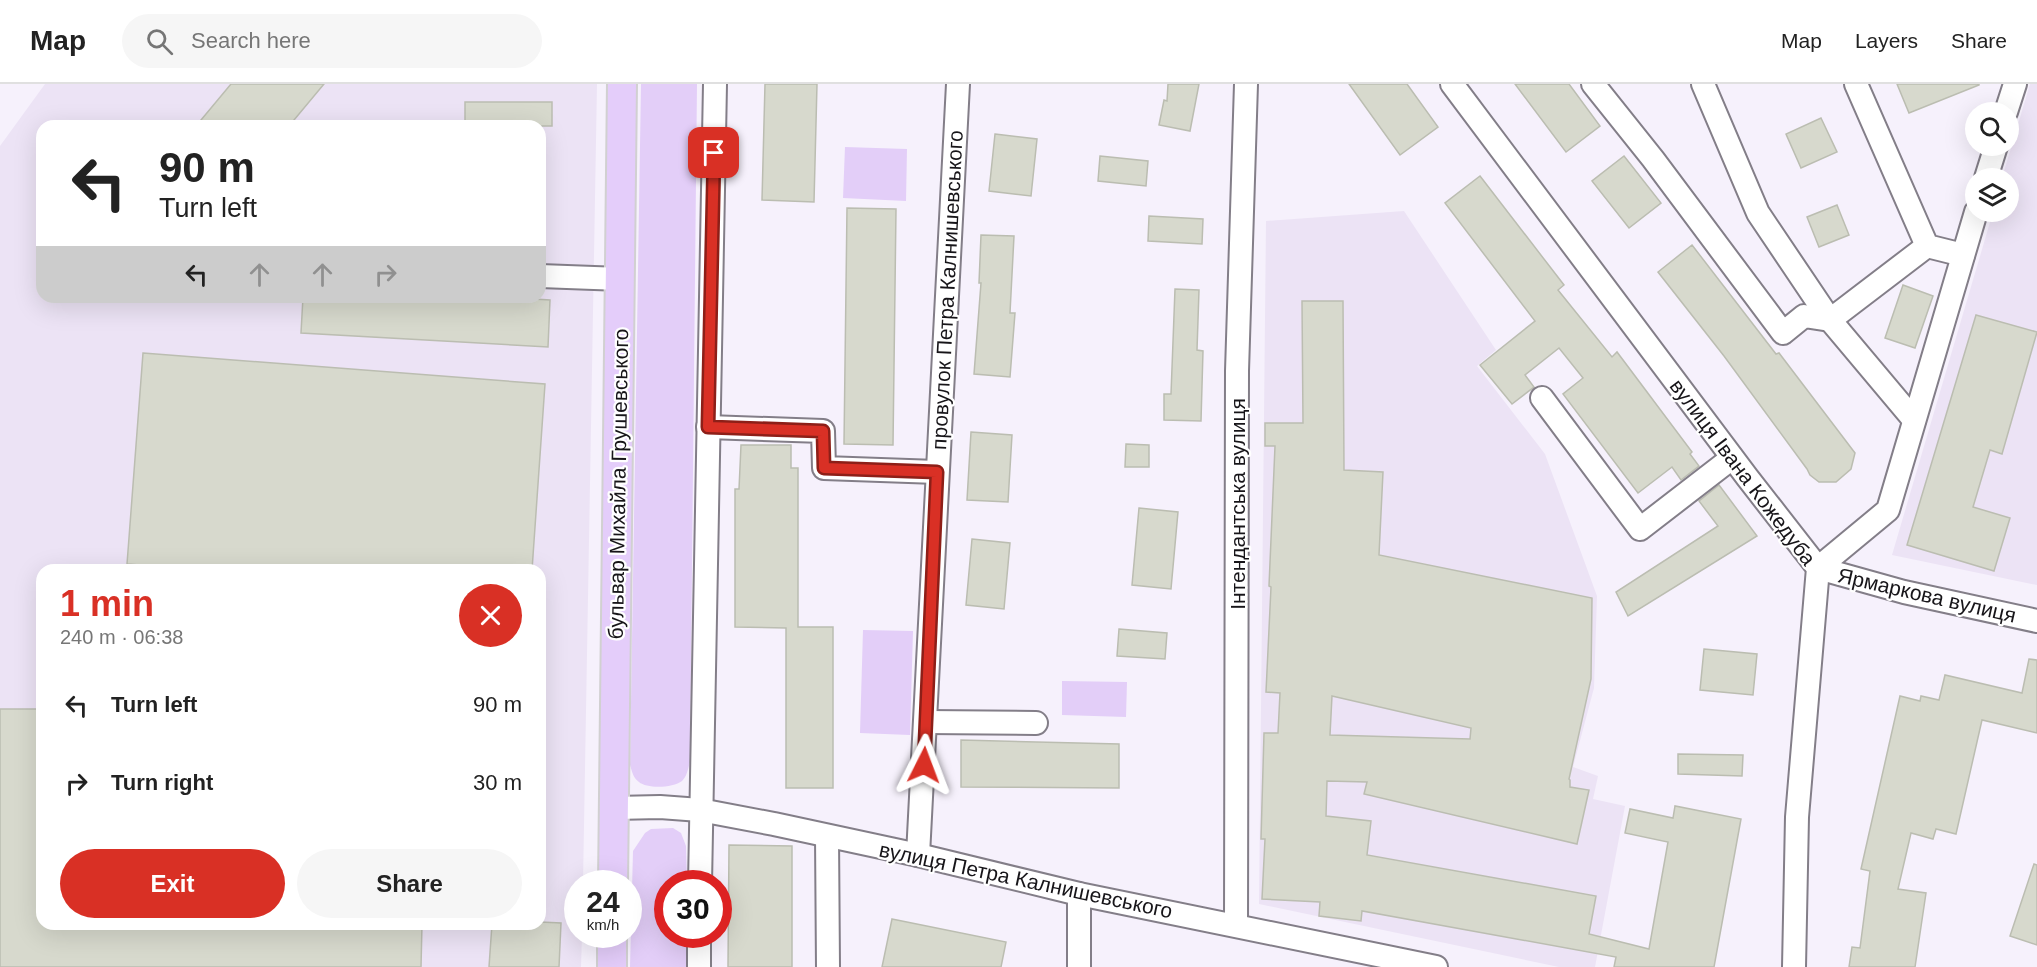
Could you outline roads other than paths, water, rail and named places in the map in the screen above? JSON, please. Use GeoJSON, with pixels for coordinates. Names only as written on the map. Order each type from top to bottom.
{"type":"FeatureCollection","features":[{"type":"Feature","properties":{"kind":"main road","name":"бульвар Михайла Грушевського"},"geometry":{"type":"LineString","coordinates":[[613,870],[622,84]]}},
{"type":"Feature","properties":{"kind":"main road"},"geometry":{"type":"LineString","coordinates":[[612,948],[612,967]]}},
{"type":"Feature","properties":{"kind":"street"},"geometry":{"type":"LineString","coordinates":[[700,870],[715,84]]}},
{"type":"Feature","properties":{"kind":"street","name":"провулок Петра Калнишевського"},"geometry":{"type":"LineString","coordinates":[[918,855],[958,84]]}},
{"type":"Feature","properties":{"kind":"street","name":"Інтендантська вулиця"},"geometry":{"type":"LineString","coordinates":[[1236,925],[1237,382],[1245,84]]}},
{"type":"Feature","properties":{"kind":"street","name":"вулиця Івана Кожедуба"},"geometry":{"type":"LineString","coordinates":[[1452,84],[1732,458],[1818,568],[1797,817],[1794,967]]}},
{"type":"Feature","properties":{"kind":"street"},"geometry":{"type":"LineString","coordinates":[[1593,84],[1653,159],[1783,333],[1804,316],[1830,320],[1927,246]]}},
{"type":"Feature","properties":{"kind":"street"},"geometry":{"type":"LineString","coordinates":[[1704,84],[1758,213],[1830,320],[1914,420]]}},
{"type":"Feature","properties":{"kind":"street"},"geometry":{"type":"LineString","coordinates":[[1856,84],[1927,246]]}},
{"type":"Feature","properties":{"kind":"street"},"geometry":{"type":"LineString","coordinates":[[2009,102],[2015,84]]}},
{"type":"Feature","properties":{"kind":"street"},"geometry":{"type":"LineString","coordinates":[[1818,568],[1888,510],[1973,222]]}},
{"type":"Feature","properties":{"kind":"street"},"geometry":{"type":"LineString","coordinates":[[1927,246],[1963,255]]}},
{"type":"Feature","properties":{"kind":"street"},"geometry":{"type":"LineString","coordinates":[[546,276],[621,279]]}},
{"type":"Feature","properties":{"kind":"street"},"geometry":{"type":"LineString","coordinates":[[1542,398],[1640,529],[1732,458]]}},
{"type":"Feature","properties":{"kind":"street"},"geometry":{"type":"LineString","coordinates":[[708,427],[823,431],[824,468],[937,472]]}},
{"type":"Feature","properties":{"kind":"street","name":"Ярмаркова вулиця"},"geometry":{"type":"LineString","coordinates":[[1818,568],[1904,592],[2037,621]]}},
{"type":"Feature","properties":{"kind":"street"},"geometry":{"type":"LineString","coordinates":[[926,722],[1036,723]]}},
{"type":"Feature","properties":{"kind":"street","name":"вулиця Петра Калнишевського"},"geometry":{"type":"LineString","coordinates":[[615,808],[660,807],[700,810],[918,855],[1079,894],[1236,925],[1396,963],[1436,967]]}},
{"type":"Feature","properties":{"kind":"street"},"geometry":{"type":"LineString","coordinates":[[827,836],[828,967]]}},
{"type":"Feature","properties":{"kind":"street"},"geometry":{"type":"LineString","coordinates":[[1079,894],[1079,967]]}},
{"type":"Feature","properties":{"kind":"street"},"geometry":{"type":"LineString","coordinates":[[699,948],[699,967]]}}]}
